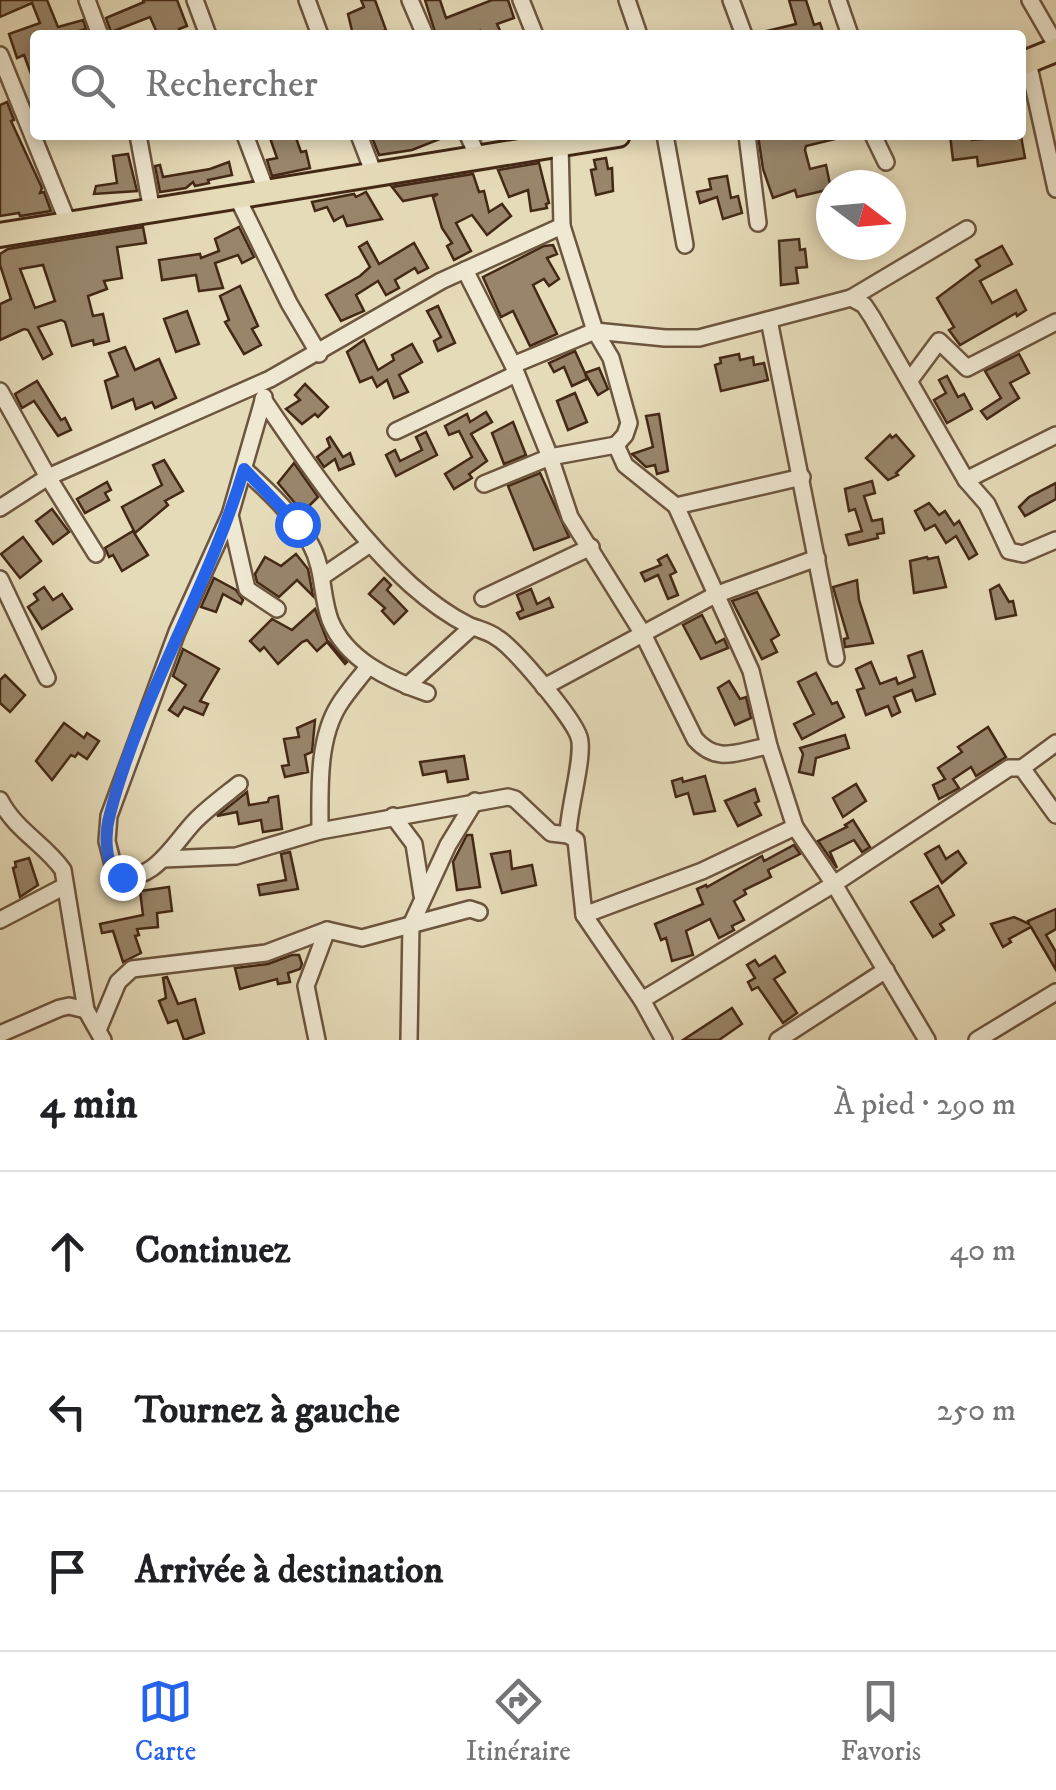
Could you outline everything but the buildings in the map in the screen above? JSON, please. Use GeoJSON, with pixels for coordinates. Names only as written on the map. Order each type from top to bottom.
{"type":"FeatureCollection","features":[{"type":"Feature","properties":{"kind":"highway"},"geometry":{"type":"LineString","coordinates":[[1026,62],[1056,48]]}},
{"type":"Feature","properties":{"kind":"highway"},"geometry":{"type":"LineString","coordinates":[[0,235],[374,174],[473,146],[571,140]]}},
{"type":"Feature","properties":{"kind":"street"},"geometry":{"type":"LineString","coordinates":[[87,0],[98,30]]}},
{"type":"Feature","properties":{"kind":"street"},"geometry":{"type":"LineString","coordinates":[[195,0],[206,30]]}},
{"type":"Feature","properties":{"kind":"street"},"geometry":{"type":"LineString","coordinates":[[307,0],[318,30]]}},
{"type":"Feature","properties":{"kind":"street"},"geometry":{"type":"LineString","coordinates":[[410,0],[423,30]]}},
{"type":"Feature","properties":{"kind":"street"},"geometry":{"type":"LineString","coordinates":[[521,0],[533,30]]}},
{"type":"Feature","properties":{"kind":"street"},"geometry":{"type":"LineString","coordinates":[[627,0],[637,30]]}},
{"type":"Feature","properties":{"kind":"street"},"geometry":{"type":"LineString","coordinates":[[732,0],[742,30]]}},
{"type":"Feature","properties":{"kind":"street"},"geometry":{"type":"LineString","coordinates":[[838,0],[848,30]]}},
{"type":"Feature","properties":{"kind":"street"},"geometry":{"type":"LineString","coordinates":[[1030,0],[1056,48]]}},
{"type":"Feature","properties":{"kind":"street"},"geometry":{"type":"LineString","coordinates":[[0,55],[30,129]]}},
{"type":"Feature","properties":{"kind":"street"},"geometry":{"type":"LineString","coordinates":[[1026,70],[1052,154],[1056,189]]}},
{"type":"Feature","properties":{"kind":"street"},"geometry":{"type":"LineString","coordinates":[[34,140],[69,225]]}},
{"type":"Feature","properties":{"kind":"street"},"geometry":{"type":"LineString","coordinates":[[139,140],[152,211]]}},
{"type":"Feature","properties":{"kind":"street"},"geometry":{"type":"LineString","coordinates":[[247,140],[267,194]]}},
{"type":"Feature","properties":{"kind":"street"},"geometry":{"type":"LineString","coordinates":[[361,140],[374,174]]}},
{"type":"Feature","properties":{"kind":"street"},"geometry":{"type":"LineString","coordinates":[[484,484],[550,457],[616,445],[629,423],[611,358],[595,330],[562,226],[571,140]]}},
{"type":"Feature","properties":{"kind":"street"},"geometry":{"type":"LineString","coordinates":[[666,140],[685,245]]}},
{"type":"Feature","properties":{"kind":"street"},"geometry":{"type":"LineString","coordinates":[[748,140],[758,223]]}},
{"type":"Feature","properties":{"kind":"street"},"geometry":{"type":"LineString","coordinates":[[876,140],[886,162]]}},
{"type":"Feature","properties":{"kind":"street"},"geometry":{"type":"LineString","coordinates":[[238,197],[289,303],[319,354]]}},
{"type":"Feature","properties":{"kind":"street"},"geometry":{"type":"LineString","coordinates":[[0,508],[48,478],[270,379],[465,270],[562,226]]}},
{"type":"Feature","properties":{"kind":"street"},"geometry":{"type":"LineString","coordinates":[[396,432],[595,330],[699,338],[851,298],[967,229]]}},
{"type":"Feature","properties":{"kind":"street"},"geometry":{"type":"LineString","coordinates":[[465,270],[515,369],[570,517],[643,634],[695,739],[706,752],[715,755],[769,746]]}},
{"type":"Feature","properties":{"kind":"street"},"geometry":{"type":"LineString","coordinates":[[851,298],[864,305],[966,480],[987,504],[1009,552],[1023,554],[1056,540]]}},
{"type":"Feature","properties":{"kind":"street"},"geometry":{"type":"LineString","coordinates":[[769,320],[836,658]]}},
{"type":"Feature","properties":{"kind":"street"},"geometry":{"type":"LineString","coordinates":[[910,380],[938,341],[967,368],[1056,322]]}},
{"type":"Feature","properties":{"kind":"street"},"geometry":{"type":"LineString","coordinates":[[239,784],[144,873],[131,877],[115,874],[107,840],[109,816],[177,632],[230,516],[270,379]]}},
{"type":"Feature","properties":{"kind":"street"},"geometry":{"type":"LineString","coordinates":[[0,391],[96,554]]}},
{"type":"Feature","properties":{"kind":"street"},"geometry":{"type":"LineString","coordinates":[[263,399],[370,544],[414,587],[472,627],[510,646],[575,727],[581,746],[568,809],[568,835]]}},
{"type":"Feature","properties":{"kind":"street"},"geometry":{"type":"LineString","coordinates":[[966,480],[1056,436]]}},
{"type":"Feature","properties":{"kind":"street"},"geometry":{"type":"LineString","coordinates":[[616,445],[625,465],[676,506],[751,670],[769,746],[795,827],[834,884],[927,1040]]}},
{"type":"Feature","properties":{"kind":"street"},"geometry":{"type":"LineString","coordinates":[[244,469],[297,524],[312,546],[323,576],[322,588],[331,622],[368,667],[427,694]]}},
{"type":"Feature","properties":{"kind":"street"},"geometry":{"type":"LineString","coordinates":[[676,506],[802,477]]}},
{"type":"Feature","properties":{"kind":"street"},"geometry":{"type":"LineString","coordinates":[[230,516],[248,589],[276,609]]}},
{"type":"Feature","properties":{"kind":"street"},"geometry":{"type":"LineString","coordinates":[[323,576],[370,544]]}},
{"type":"Feature","properties":{"kind":"street"},"geometry":{"type":"LineString","coordinates":[[483,598],[591,547]]}},
{"type":"Feature","properties":{"kind":"street"},"geometry":{"type":"LineString","coordinates":[[544,687],[715,596],[816,558]]}},
{"type":"Feature","properties":{"kind":"street"},"geometry":{"type":"LineString","coordinates":[[0,579],[47,678]]}},
{"type":"Feature","properties":{"kind":"street"},"geometry":{"type":"LineString","coordinates":[[407,686],[472,627]]}},
{"type":"Feature","properties":{"kind":"street"},"geometry":{"type":"LineString","coordinates":[[320,831],[326,735],[338,706],[368,667]]}},
{"type":"Feature","properties":{"kind":"street"},"geometry":{"type":"LineString","coordinates":[[642,1000],[834,884],[1009,768],[1022,768],[1056,742]]}},
{"type":"Feature","properties":{"kind":"street"},"geometry":{"type":"LineString","coordinates":[[1022,768],[1056,815]]}},
{"type":"Feature","properties":{"kind":"street"},"geometry":{"type":"LineString","coordinates":[[163,859],[236,856],[320,831],[393,816],[475,801],[515,799],[551,833],[576,840],[584,915],[642,1000],[664,1040]]}},
{"type":"Feature","properties":{"kind":"street"},"geometry":{"type":"LineString","coordinates":[[409,1040],[411,924],[422,895],[475,801]]}},
{"type":"Feature","properties":{"kind":"street"},"geometry":{"type":"LineString","coordinates":[[1,806],[22,832],[63,870],[86,1010],[100,1035]]}},
{"type":"Feature","properties":{"kind":"street"},"geometry":{"type":"LineString","coordinates":[[393,816],[414,844],[422,895]]}},
{"type":"Feature","properties":{"kind":"street"},"geometry":{"type":"LineString","coordinates":[[584,915],[702,871],[795,827]]}},
{"type":"Feature","properties":{"kind":"street"},"geometry":{"type":"LineString","coordinates":[[0,920],[65,886]]}},
{"type":"Feature","properties":{"kind":"street"},"geometry":{"type":"LineString","coordinates":[[100,1035],[118,982],[132,969],[266,953],[327,930],[362,938],[470,909],[478,912]]}},
{"type":"Feature","properties":{"kind":"street"},"geometry":{"type":"LineString","coordinates":[[317,1040],[306,986],[327,930]]}},
{"type":"Feature","properties":{"kind":"street"},"geometry":{"type":"LineString","coordinates":[[778,1040],[886,970]]}},
{"type":"Feature","properties":{"kind":"street"},"geometry":{"type":"LineString","coordinates":[[977,1040],[1056,992]]}},
{"type":"Feature","properties":{"kind":"street"},"geometry":{"type":"LineString","coordinates":[[0,1034],[60,1008],[86,1010]]}},
{"type":"Feature","properties":{"kind":"route"},"geometry":{"type":"LineString","coordinates":[[122,877],[110,865],[109,816],[177,632],[230,516],[244,469],[297,524]]}}]}
